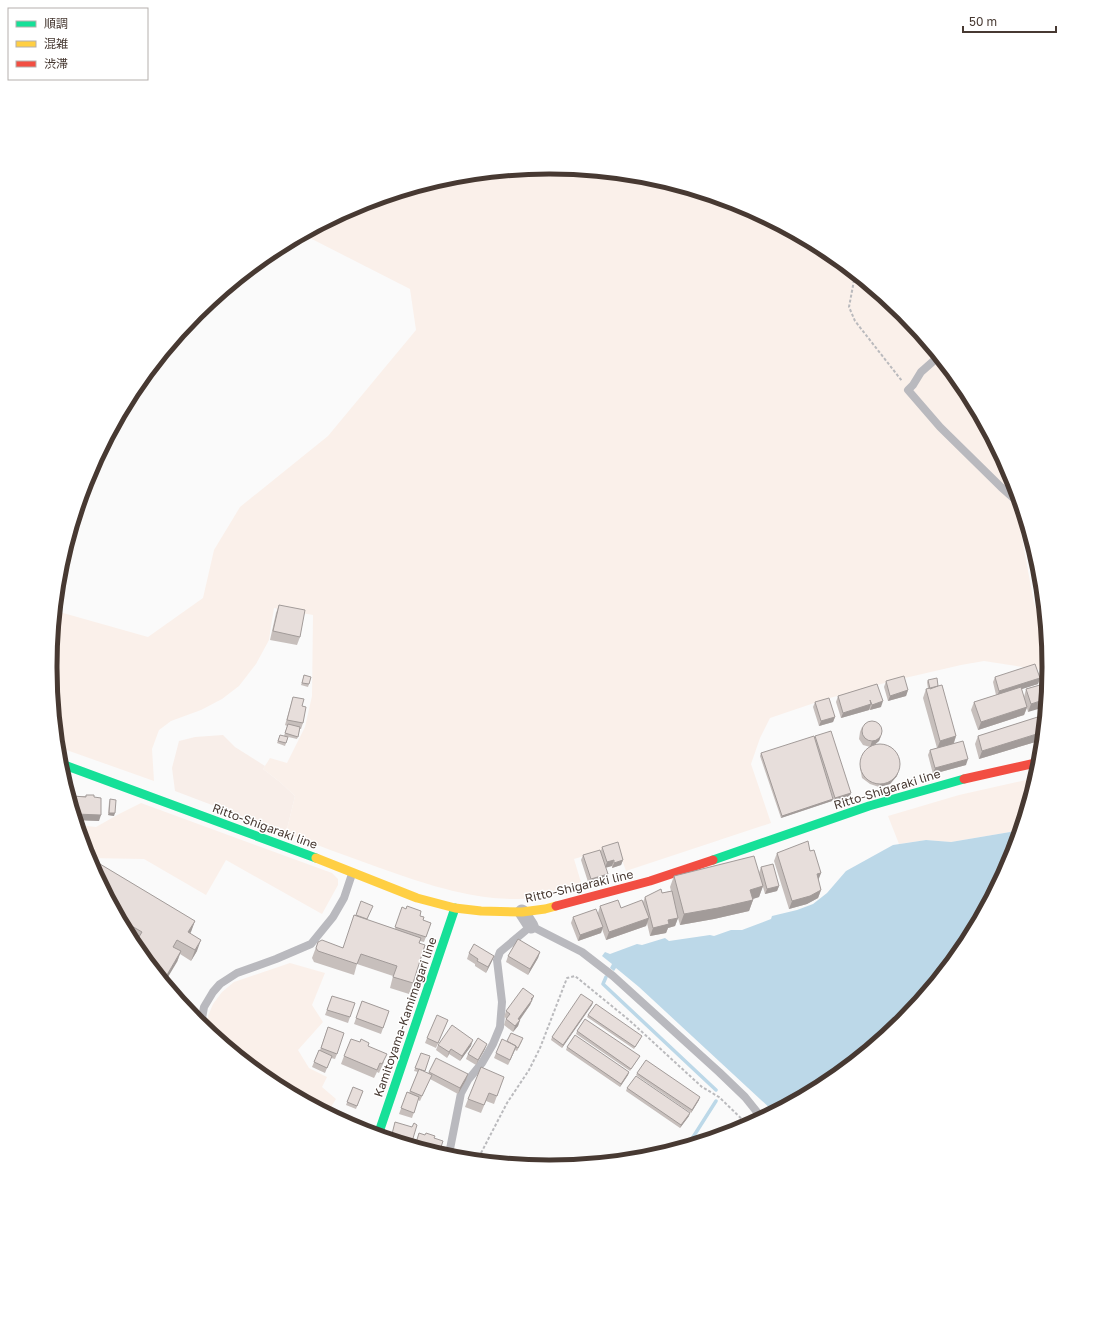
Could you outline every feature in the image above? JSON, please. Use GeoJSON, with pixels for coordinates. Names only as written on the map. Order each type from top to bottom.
{"type":"FeatureCollection","features":[{"type":"Feature","properties":{"kind":"main road","name":"Ritto-Shigaraki line"},"geometry":{"type":"LineString","coordinates":[[67,765],[304,853],[417,898],[455,908],[481,911],[522,912],[545,909],[650,881],[869,806],[918,791],[1033,764]]}},
{"type":"Feature","properties":{"kind":"main road","name":"Kamitoyama-Kamimagari line"},"geometry":{"type":"LineString","coordinates":[[380,1129],[455,908]]}},
{"type":"Feature","properties":{"kind":"street"},"geometry":{"type":"LineString","coordinates":[[522,912],[531,926]]}},
{"type":"Feature","properties":{"kind":"lane"},"geometry":{"type":"LineString","coordinates":[[934,360],[921,372],[908,390],[940,427],[1011,496]]}},
{"type":"Feature","properties":{"kind":"lane"},"geometry":{"type":"LineString","coordinates":[[203,1017],[204,1007],[220,984],[237,973],[311,944],[333,917],[344,898],[353,873]]}},
{"type":"Feature","properties":{"kind":"lane"},"geometry":{"type":"LineString","coordinates":[[450,1149],[462,1093],[468,1080],[482,1063],[493,1044],[500,1027],[502,1002],[497,960],[500,952],[531,926],[582,952],[613,976],[719,1072],[745,1097],[758,1113]]}},
{"type":"Feature","properties":{"kind":"path"},"geometry":{"type":"LineString","coordinates":[[854,280],[849,307],[855,321],[908,390]]}},
{"type":"Feature","properties":{"kind":"path"},"geometry":{"type":"LineString","coordinates":[[480,1154],[507,1103],[529,1070],[540,1048],[567,978],[575,976],[629,1020],[702,1087],[719,1097],[743,1120]]}},
{"type":"Feature","properties":{"kind":"shaded area"},"geometry":{"type":"Polygon","coordinates":[[[550,174],[614,179],[677,191],[738,212],[796,240],[849,276],[898,319],[920,342],[940,367],[959,393],[976,421],[1005,479],[1018,515],[1034,603],[1039,618],[1040,629],[1039,649],[1041,650],[1042,670],[984,661],[961,665],[892,681],[826,699],[770,718],[760,738],[751,764],[771,823],[626,871],[617,846],[574,859],[583,889],[520,899],[484,897],[431,885],[286,833],[295,796],[263,769],[270,758],[287,763],[305,727],[312,696],[313,615],[274,608],[269,640],[256,664],[239,686],[222,699],[201,710],[171,721],[159,730],[152,749],[154,781],[64,749],[58,699],[57,667],[60,612],[148,637],[203,598],[214,550],[240,507],[328,436],[416,330],[410,289],[308,237],[361,212],[422,191],[485,179],[550,174]]]}},
{"type":"Feature","properties":{"kind":"shaded area"},"geometry":{"type":"Polygon","coordinates":[[[223,735],[235,747],[265,766],[263,769],[295,796],[286,833],[175,791],[172,768],[179,741],[195,737],[223,735]]]}},
{"type":"Feature","properties":{"kind":"shaded area"},"geometry":{"type":"Polygon","coordinates":[[[1029,779],[1014,831],[951,842],[926,840],[899,844],[888,816],[959,795],[1029,779]]]}},
{"type":"Feature","properties":{"kind":"shaded area"},"geometry":{"type":"Polygon","coordinates":[[[141,803],[332,873],[338,879],[338,885],[322,914],[226,860],[206,895],[144,859],[95,858],[83,826],[96,827],[141,803]]]}},
{"type":"Feature","properties":{"kind":"shaded area"},"geometry":{"type":"Polygon","coordinates":[[[290,963],[325,973],[312,1005],[323,1022],[298,1050],[309,1068],[327,1077],[322,1087],[336,1099],[330,1108],[303,1094],[250,1058],[208,1021],[208,1016],[213,1004],[222,992],[234,982],[290,963]]]}},
{"type":"Feature","properties":{"kind":"water"},"geometry":{"type":"Polygon","coordinates":[[[1014,831],[1005,855],[976,913],[959,941],[920,992],[898,1015],[849,1058],[796,1094],[769,1108],[639,987],[616,968],[614,971],[610,968],[612,964],[602,956],[605,952],[610,954],[637,944],[642,945],[665,938],[669,941],[710,935],[714,936],[731,930],[742,930],[771,919],[772,916],[797,910],[813,904],[827,893],[846,871],[893,845],[926,840],[951,842],[1014,831]]]}},
{"type":"Feature","properties":{"kind":"building"},"geometry":{"type":"Polygon","coordinates":[[[279,605],[305,610],[300,637],[273,631],[279,605]]]}},
{"type":"Feature","properties":{"kind":"building"},"geometry":{"type":"Polygon","coordinates":[[[1035,664],[1040,678],[999,691],[995,677],[1035,664]]]}},
{"type":"Feature","properties":{"kind":"building"},"geometry":{"type":"Polygon","coordinates":[[[304,675],[311,677],[309,684],[302,683],[304,675]]]}},
{"type":"Feature","properties":{"kind":"building"},"geometry":{"type":"Polygon","coordinates":[[[904,676],[908,690],[890,696],[886,681],[904,676]]]}},
{"type":"Feature","properties":{"kind":"building"},"geometry":{"type":"Polygon","coordinates":[[[937,678],[938,686],[930,689],[928,680],[937,678]]]}},
{"type":"Feature","properties":{"kind":"building"},"geometry":{"type":"Polygon","coordinates":[[[877,684],[883,701],[872,705],[870,700],[871,704],[843,713],[838,696],[877,684]]]}},
{"type":"Feature","properties":{"kind":"building"},"geometry":{"type":"Polygon","coordinates":[[[942,685],[956,736],[940,741],[926,689],[942,685]]]}},
{"type":"Feature","properties":{"kind":"building"},"geometry":{"type":"Polygon","coordinates":[[[1041,685],[1041,701],[1031,704],[1026,689],[1041,685]]]}},
{"type":"Feature","properties":{"kind":"building"},"geometry":{"type":"Polygon","coordinates":[[[1021,687],[1027,707],[981,722],[974,702],[1021,687]]]}},
{"type":"Feature","properties":{"kind":"building"},"geometry":{"type":"Polygon","coordinates":[[[293,697],[304,699],[302,706],[306,707],[303,723],[287,720],[293,697]]]}},
{"type":"Feature","properties":{"kind":"building"},"geometry":{"type":"Polygon","coordinates":[[[829,698],[835,717],[821,721],[815,702],[829,698]]]}},
{"type":"Feature","properties":{"kind":"building"},"geometry":{"type":"Polygon","coordinates":[[[1039,716],[1038,734],[982,751],[978,736],[1039,716]]]}},
{"type":"Feature","properties":{"kind":"building"},"geometry":{"type":"Polygon","coordinates":[[[872,721],[879,724],[882,731],[879,738],[872,741],[865,738],[862,731],[865,724],[872,721]]]}},
{"type":"Feature","properties":{"kind":"building"},"geometry":{"type":"Polygon","coordinates":[[[288,724],[300,727],[298,737],[285,733],[288,724]]]}},
{"type":"Feature","properties":{"kind":"building"},"geometry":{"type":"Polygon","coordinates":[[[831,731],[851,793],[835,798],[815,736],[831,731]]]}},
{"type":"Feature","properties":{"kind":"building"},"geometry":{"type":"Polygon","coordinates":[[[280,735],[288,737],[286,743],[278,741],[280,735]]]}},
{"type":"Feature","properties":{"kind":"building"},"geometry":{"type":"Polygon","coordinates":[[[814,736],[833,799],[782,816],[761,753],[814,736]]]}},
{"type":"Feature","properties":{"kind":"building"},"geometry":{"type":"Polygon","coordinates":[[[963,741],[968,759],[935,768],[930,750],[963,741]]]}},
{"type":"Feature","properties":{"kind":"building"},"geometry":{"type":"Polygon","coordinates":[[[880,744],[888,746],[894,750],[898,756],[900,764],[898,772],[894,778],[888,782],[880,784],[872,782],[866,778],[862,772],[860,764],[862,756],[866,750],[872,746],[880,744]]]}},
{"type":"Feature","properties":{"kind":"building"},"geometry":{"type":"Polygon","coordinates":[[[86,795],[94,795],[94,797],[101,798],[101,815],[80,814],[75,796],[86,797],[86,795]]]}},
{"type":"Feature","properties":{"kind":"building"},"geometry":{"type":"Polygon","coordinates":[[[110,799],[116,800],[115,813],[109,813],[110,799]]]}},
{"type":"Feature","properties":{"kind":"building"},"geometry":{"type":"Polygon","coordinates":[[[808,841],[810,851],[814,850],[821,873],[817,874],[821,890],[810,896],[792,901],[777,853],[808,841]]]}},
{"type":"Feature","properties":{"kind":"building"},"geometry":{"type":"Polygon","coordinates":[[[618,842],[623,860],[614,863],[614,860],[607,862],[602,847],[618,842]]]}},
{"type":"Feature","properties":{"kind":"building"},"geometry":{"type":"Polygon","coordinates":[[[600,850],[608,874],[591,879],[583,855],[600,850]]]}},
{"type":"Feature","properties":{"kind":"building"},"geometry":{"type":"Polygon","coordinates":[[[754,856],[763,886],[750,890],[753,900],[684,914],[674,876],[754,856]]]}},
{"type":"Feature","properties":{"kind":"building"},"geometry":{"type":"Polygon","coordinates":[[[100,864],[195,921],[188,932],[201,940],[195,950],[177,940],[173,947],[181,951],[166,976],[140,941],[138,938],[142,932],[130,925],[99,866],[100,864]]]}},
{"type":"Feature","properties":{"kind":"building"},"geometry":{"type":"Polygon","coordinates":[[[773,864],[779,886],[767,889],[761,867],[773,864]]]}},
{"type":"Feature","properties":{"kind":"building"},"geometry":{"type":"Polygon","coordinates":[[[661,889],[662,893],[672,891],[678,918],[668,920],[669,924],[653,928],[645,897],[661,889]]]}},
{"type":"Feature","properties":{"kind":"building"},"geometry":{"type":"Polygon","coordinates":[[[618,900],[621,908],[642,900],[649,918],[609,932],[600,906],[618,900]]]}},
{"type":"Feature","properties":{"kind":"building"},"geometry":{"type":"Polygon","coordinates":[[[361,901],[373,906],[367,919],[356,915],[361,901]]]}},
{"type":"Feature","properties":{"kind":"building"},"geometry":{"type":"Polygon","coordinates":[[[407,906],[421,911],[420,916],[424,917],[423,920],[431,923],[426,937],[395,927],[402,907],[406,909],[407,906]]]}},
{"type":"Feature","properties":{"kind":"building"},"geometry":{"type":"Polygon","coordinates":[[[596,909],[603,927],[580,935],[573,917],[596,909]]]}},
{"type":"Feature","properties":{"kind":"building"},"geometry":{"type":"Polygon","coordinates":[[[354,915],[421,938],[419,943],[425,945],[413,983],[393,977],[397,966],[361,954],[357,964],[318,951],[316,948],[318,942],[322,940],[343,948],[354,915]]]}},
{"type":"Feature","properties":{"kind":"building"},"geometry":{"type":"Polygon","coordinates":[[[518,939],[540,952],[530,969],[508,956],[518,939]]]}},
{"type":"Feature","properties":{"kind":"building"},"geometry":{"type":"Polygon","coordinates":[[[474,944],[494,956],[488,967],[477,961],[478,959],[469,953],[474,944]]]}},
{"type":"Feature","properties":{"kind":"building"},"geometry":{"type":"Polygon","coordinates":[[[523,988],[534,996],[518,1019],[520,1020],[515,1026],[506,1019],[510,1014],[506,1011],[523,988]]]}},
{"type":"Feature","properties":{"kind":"building"},"geometry":{"type":"Polygon","coordinates":[[[581,994],[593,1002],[563,1045],[552,1037],[581,994]]]}},
{"type":"Feature","properties":{"kind":"building"},"geometry":{"type":"Polygon","coordinates":[[[332,996],[355,1003],[350,1017],[327,1010],[332,996]]]}},
{"type":"Feature","properties":{"kind":"building"},"geometry":{"type":"Polygon","coordinates":[[[362,1001],[389,1011],[383,1028],[356,1018],[362,1001]]]}},
{"type":"Feature","properties":{"kind":"building"},"geometry":{"type":"Polygon","coordinates":[[[596,1004],[642,1036],[635,1047],[588,1015],[596,1004]]]}},
{"type":"Feature","properties":{"kind":"building"},"geometry":{"type":"Polygon","coordinates":[[[437,1015],[448,1020],[438,1043],[427,1038],[437,1015]]]}},
{"type":"Feature","properties":{"kind":"building"},"geometry":{"type":"Polygon","coordinates":[[[585,1019],[640,1056],[631,1069],[577,1031],[585,1019]]]}},
{"type":"Feature","properties":{"kind":"building"},"geometry":{"type":"Polygon","coordinates":[[[452,1025],[473,1040],[462,1056],[451,1049],[449,1052],[438,1045],[452,1025]]]}},
{"type":"Feature","properties":{"kind":"building"},"geometry":{"type":"Polygon","coordinates":[[[328,1027],[344,1033],[337,1054],[321,1048],[328,1027]]]}},
{"type":"Feature","properties":{"kind":"building"},"geometry":{"type":"Polygon","coordinates":[[[511,1033],[523,1038],[518,1048],[507,1041],[511,1033]]]}},
{"type":"Feature","properties":{"kind":"building"},"geometry":{"type":"Polygon","coordinates":[[[575,1035],[629,1072],[621,1084],[567,1047],[575,1035]]]}},
{"type":"Feature","properties":{"kind":"building"},"geometry":{"type":"Polygon","coordinates":[[[478,1038],[487,1044],[478,1060],[468,1054],[478,1038]]]}},
{"type":"Feature","properties":{"kind":"building"},"geometry":{"type":"Polygon","coordinates":[[[351,1039],[360,1042],[361,1039],[369,1043],[368,1046],[387,1054],[377,1070],[344,1056],[351,1039]]]}},
{"type":"Feature","properties":{"kind":"building"},"geometry":{"type":"Polygon","coordinates":[[[502,1039],[516,1046],[510,1060],[496,1053],[502,1039]]]}},
{"type":"Feature","properties":{"kind":"building"},"geometry":{"type":"Polygon","coordinates":[[[319,1050],[332,1056],[327,1068],[314,1062],[319,1050]]]}},
{"type":"Feature","properties":{"kind":"building"},"geometry":{"type":"Polygon","coordinates":[[[421,1053],[430,1056],[425,1071],[415,1068],[421,1053]]]}},
{"type":"Feature","properties":{"kind":"building"},"geometry":{"type":"Polygon","coordinates":[[[436,1058],[468,1074],[460,1088],[429,1072],[436,1058]]]}},
{"type":"Feature","properties":{"kind":"building"},"geometry":{"type":"Polygon","coordinates":[[[646,1060],[700,1097],[692,1110],[637,1073],[646,1060]]]}},
{"type":"Feature","properties":{"kind":"building"},"geometry":{"type":"Polygon","coordinates":[[[481,1067],[504,1077],[497,1096],[489,1093],[484,1105],[468,1099],[481,1067]]]}},
{"type":"Feature","properties":{"kind":"building"},"geometry":{"type":"Polygon","coordinates":[[[419,1069],[432,1075],[422,1096],[410,1091],[419,1069]]]}},
{"type":"Feature","properties":{"kind":"building"},"geometry":{"type":"Polygon","coordinates":[[[636,1076],[690,1113],[681,1125],[627,1088],[636,1076]]]}},
{"type":"Feature","properties":{"kind":"building"},"geometry":{"type":"Polygon","coordinates":[[[353,1087],[363,1091],[357,1106],[347,1102],[353,1087]]]}},
{"type":"Feature","properties":{"kind":"building"},"geometry":{"type":"Polygon","coordinates":[[[407,1092],[419,1097],[414,1113],[401,1108],[407,1092]]]}},
{"type":"Feature","properties":{"kind":"building"},"geometry":{"type":"Polygon","coordinates":[[[395,1122],[412,1127],[414,1123],[417,1125],[413,1140],[392,1133],[395,1122]]]}},
{"type":"Feature","properties":{"kind":"building"},"geometry":{"type":"Polygon","coordinates":[[[419,1133],[425,1135],[426,1133],[435,1136],[434,1138],[443,1141],[441,1147],[416,1141],[419,1133]]]}},
{"type":"Feature","properties":{"kind":"waterway"},"geometry":{"type":"LineString","coordinates":[[606,977],[603,984],[716,1090]]}},
{"type":"Feature","properties":{"kind":"waterway"},"geometry":{"type":"LineString","coordinates":[[692,1138],[716,1101]]}},
{"type":"Feature","properties":{"kind":"traffic: fast"},"geometry":{"type":"LineString","coordinates":[[67,766],[316,858]]}},
{"type":"Feature","properties":{"kind":"traffic: fast"},"geometry":{"type":"LineString","coordinates":[[713,860],[869,806],[964,779]]}},
{"type":"Feature","properties":{"kind":"traffic: fast"},"geometry":{"type":"LineString","coordinates":[[380,1129],[455,908]]}},
{"type":"Feature","properties":{"kind":"traffic: slow"},"geometry":{"type":"LineString","coordinates":[[316,858],[417,898],[455,908],[481,911],[522,912],[556,906]]}},
{"type":"Feature","properties":{"kind":"traffic: jam"},"geometry":{"type":"LineString","coordinates":[[964,779],[1033,764]]}},
{"type":"Feature","properties":{"kind":"traffic: jam"},"geometry":{"type":"LineString","coordinates":[[556,906],[650,881],[713,860]]}}]}
